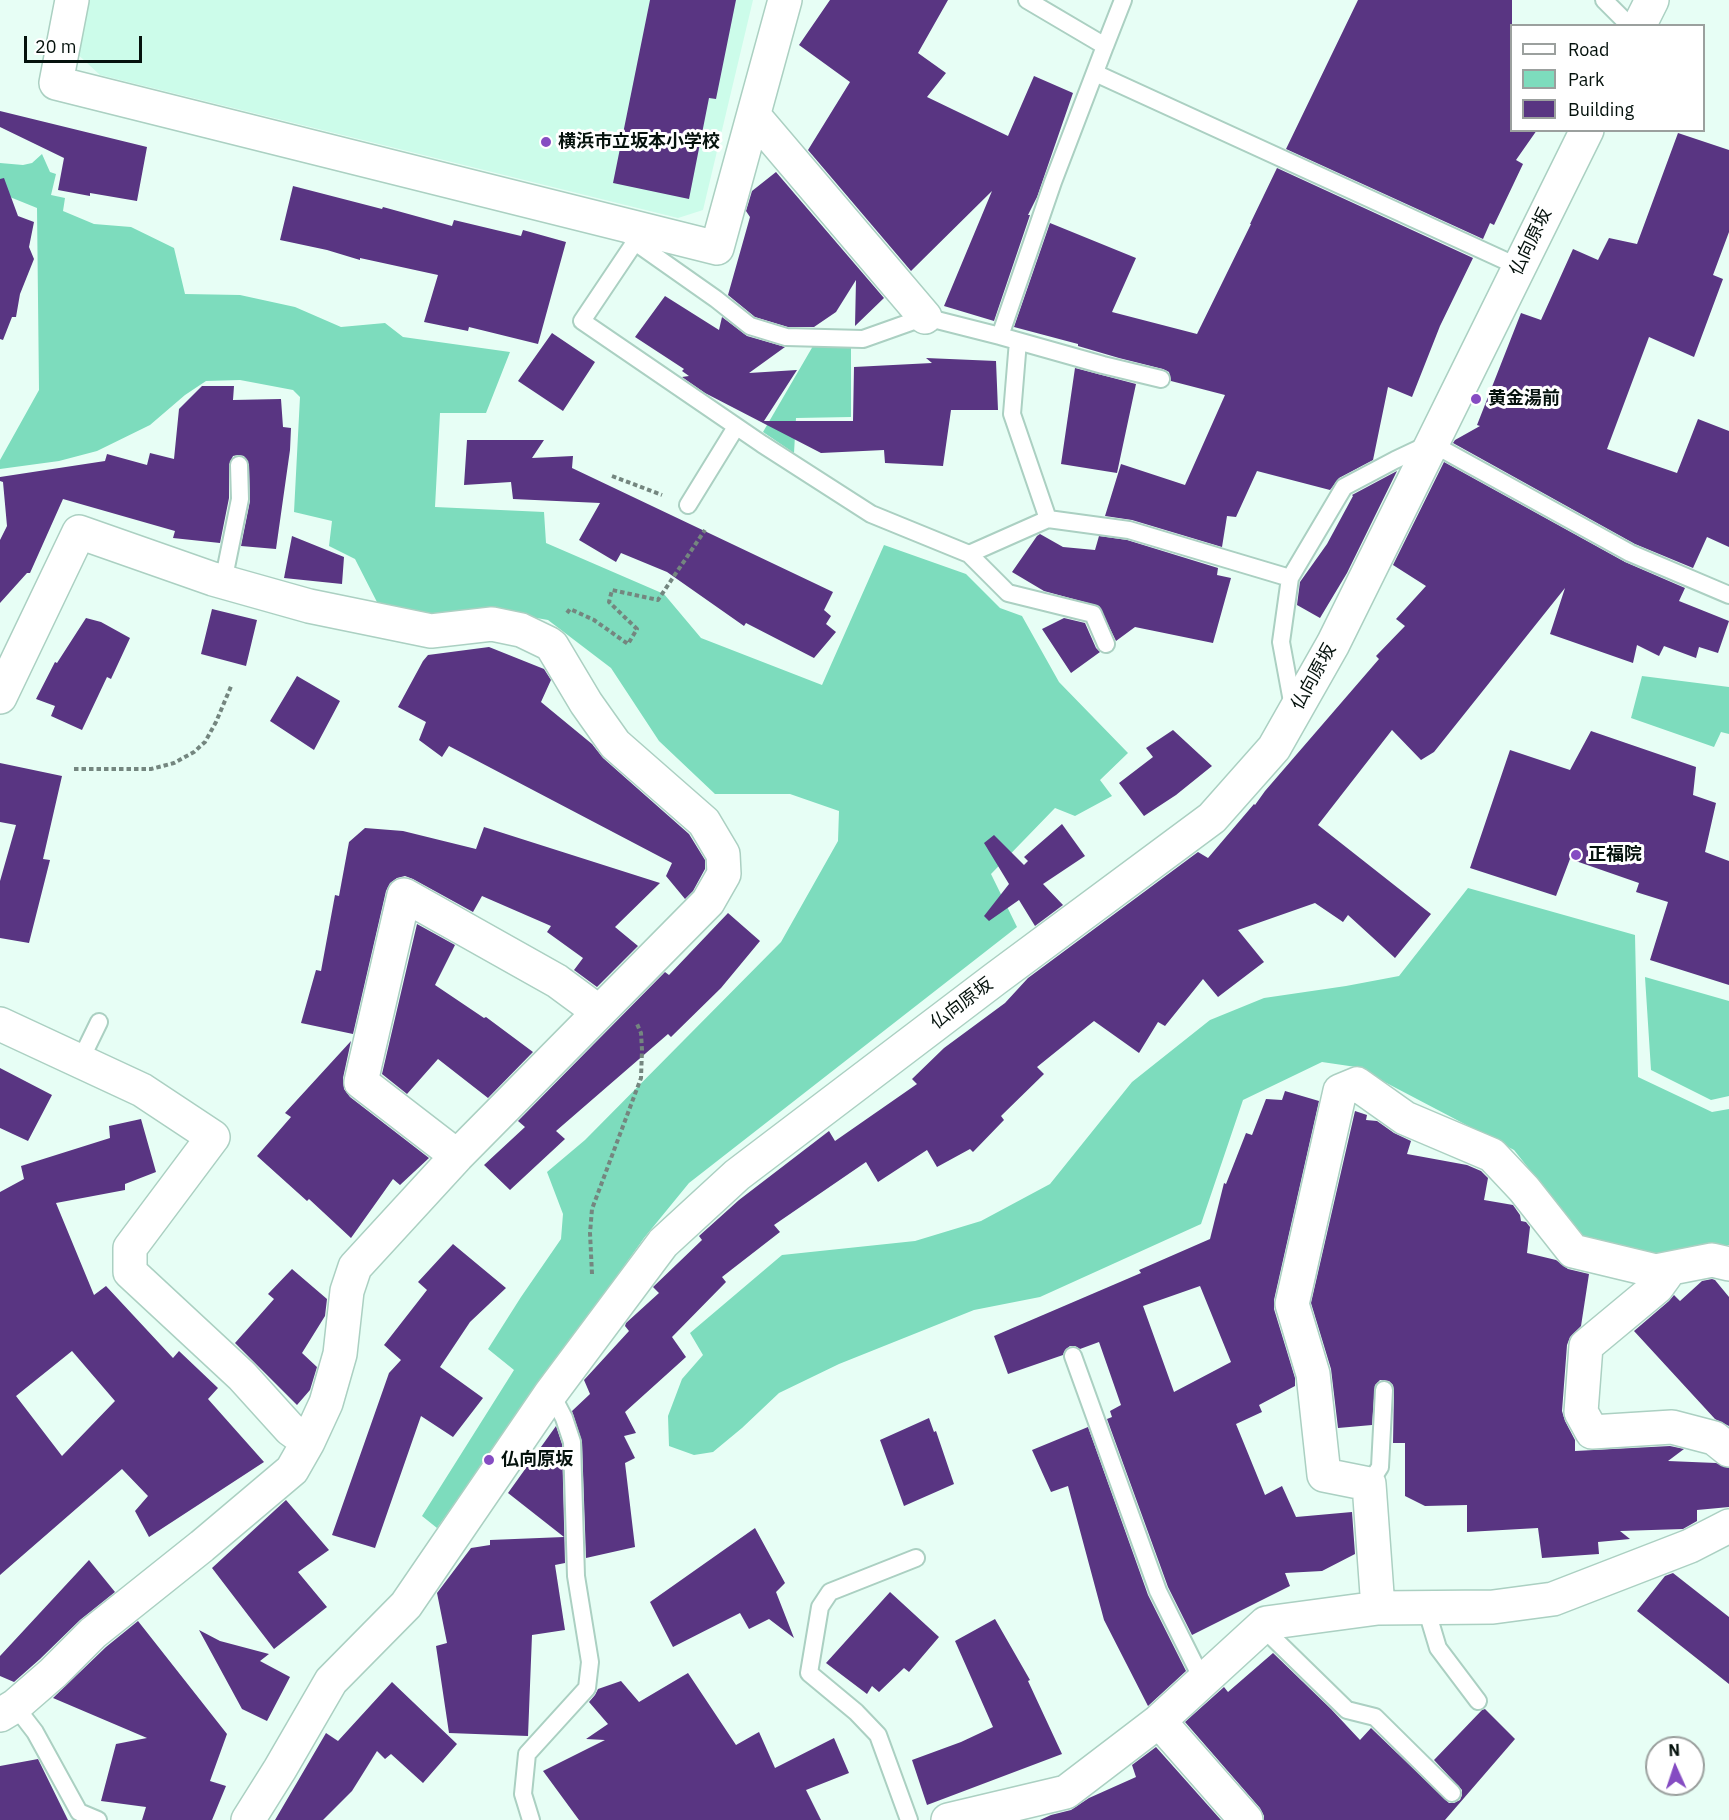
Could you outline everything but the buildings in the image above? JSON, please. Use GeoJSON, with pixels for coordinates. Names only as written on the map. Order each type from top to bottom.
{"type":"FeatureCollection","features":[{"type":"Feature","properties":{"kind":"street"},"geometry":{"type":"LineString","coordinates":[[72,0],[56,83],[627,233],[717,248],[785,0]]}},
{"type":"Feature","properties":{"kind":"street"},"geometry":{"type":"LineString","coordinates":[[1640,24],[1652,0]]}},
{"type":"Feature","properties":{"kind":"street"},"geometry":{"type":"LineString","coordinates":[[754,116],[925,317]]}},
{"type":"Feature","properties":{"kind":"street","name":"仏向原坂"},"geometry":{"type":"LineString","coordinates":[[248,1820],[331,1681],[406,1605],[551,1393],[663,1243],[737,1175],[1212,818],[1274,748],[1333,644],[1586,132]]}},
{"type":"Feature","properties":{"kind":"street"},"geometry":{"type":"LineString","coordinates":[[0,697],[79,532],[223,582],[309,606],[431,631],[492,624],[521,630],[552,646],[586,703],[615,744],[704,822],[723,854],[724,874],[708,902],[457,1156],[355,1267],[347,1291],[340,1354],[326,1403],[309,1442],[292,1470],[93,1633],[53,1673],[8,1711]]}},
{"type":"Feature","properties":{"kind":"street"},"geometry":{"type":"LineString","coordinates":[[457,1156],[361,1082],[404,895],[557,981],[609,1002]]}},
{"type":"Feature","properties":{"kind":"street"},"geometry":{"type":"LineString","coordinates":[[0,1024],[142,1090],[213,1137],[130,1248],[130,1272],[242,1376],[290,1429],[309,1442]]}},
{"type":"Feature","properties":{"kind":"street"},"geometry":{"type":"LineString","coordinates":[[1378,1608],[1369,1484],[1324,1475],[1313,1374],[1292,1304],[1340,1090],[1357,1084],[1405,1118],[1492,1155],[1524,1190],[1572,1251],[1656,1271],[1712,1260],[1729,1264]]}},
{"type":"Feature","properties":{"kind":"street"},"geometry":{"type":"LineString","coordinates":[[1670,1269],[1657,1287],[1586,1346],[1581,1412],[1592,1432],[1672,1427],[1714,1438],[1729,1450]]}},
{"type":"Feature","properties":{"kind":"street"},"geometry":{"type":"LineString","coordinates":[[948,1820],[1066,1792],[1159,1721],[1266,1623],[1378,1608],[1492,1607],[1553,1599],[1690,1546],[1729,1526]]}},
{"type":"Feature","properties":{"kind":"street"},"geometry":{"type":"LineString","coordinates":[[1159,1721],[1246,1820]]}},
{"type":"Feature","properties":{"kind":"lane"},"geometry":{"type":"LineString","coordinates":[[1027,0],[1105,46]]}},
{"type":"Feature","properties":{"kind":"lane"},"geometry":{"type":"LineString","coordinates":[[1000,336],[1053,182],[1123,0]]}},
{"type":"Feature","properties":{"kind":"lane"},"geometry":{"type":"LineString","coordinates":[[1604,0],[1628,24]]}},
{"type":"Feature","properties":{"kind":"lane"},"geometry":{"type":"LineString","coordinates":[[1095,73],[1519,267]]}},
{"type":"Feature","properties":{"kind":"lane"},"geometry":{"type":"LineString","coordinates":[[1106,644],[1093,614],[1008,593],[969,554],[871,514],[736,427],[582,321],[627,233],[716,298],[750,326],[786,337],[863,339],[925,317],[1161,379]]}},
{"type":"Feature","properties":{"kind":"lane"},"geometry":{"type":"LineString","coordinates":[[1018,341],[1012,414],[1048,519]]}},
{"type":"Feature","properties":{"kind":"lane"},"geometry":{"type":"LineString","coordinates":[[688,505],[736,427]]}},
{"type":"Feature","properties":{"kind":"lane"},"geometry":{"type":"LineString","coordinates":[[1294,713],[1281,642],[1290,578],[1344,487],[1431,443],[1630,553],[1729,595]]}},
{"type":"Feature","properties":{"kind":"lane"},"geometry":{"type":"LineString","coordinates":[[223,582],[240,499],[239,465]]}},
{"type":"Feature","properties":{"kind":"lane"},"geometry":{"type":"LineString","coordinates":[[969,554],[1048,519],[1129,530],[1290,578]]}},
{"type":"Feature","properties":{"kind":"lane"},"geometry":{"type":"LineString","coordinates":[[80,1061],[99,1022]]}},
{"type":"Feature","properties":{"kind":"lane"},"geometry":{"type":"LineString","coordinates":[[1073,1356],[1158,1592],[1203,1681]]}},
{"type":"Feature","properties":{"kind":"lane"},"geometry":{"type":"LineString","coordinates":[[1369,1484],[1380,1467],[1384,1390]]}},
{"type":"Feature","properties":{"kind":"lane"},"geometry":{"type":"LineString","coordinates":[[531,1820],[523,1794],[527,1754],[587,1688],[590,1662],[576,1576],[572,1442],[564,1418],[551,1393]]}},
{"type":"Feature","properties":{"kind":"lane"},"geometry":{"type":"LineString","coordinates":[[909,1820],[878,1735],[856,1712],[809,1673],[820,1607],[830,1592],[916,1558]]}},
{"type":"Feature","properties":{"kind":"lane"},"geometry":{"type":"LineString","coordinates":[[1426,1608],[1438,1648],[1478,1701]]}},
{"type":"Feature","properties":{"kind":"lane"},"geometry":{"type":"LineString","coordinates":[[1262,1627],[1347,1710],[1375,1717],[1452,1793]]}},
{"type":"Feature","properties":{"kind":"lane"},"geometry":{"type":"LineString","coordinates":[[8,1711],[35,1732],[79,1812],[98,1820]]}},
{"type":"Feature","properties":{"kind":"path"},"geometry":{"type":"LineString","coordinates":[[612,476],[688,505]]}},
{"type":"Feature","properties":{"kind":"path"},"geometry":{"type":"LineString","coordinates":[[548,643],[570,609],[594,620],[628,644],[637,629],[609,602],[612,590],[658,600],[710,524]]}},
{"type":"Feature","properties":{"kind":"path"},"geometry":{"type":"LineString","coordinates":[[74,769],[151,769],[174,763],[194,752],[205,742],[232,684]]}},
{"type":"Feature","properties":{"kind":"path"},"geometry":{"type":"LineString","coordinates":[[600,1327],[593,1291],[591,1262],[592,1209],[640,1078],[642,1050],[641,1033],[635,1018],[609,1002]]}},
{"type":"Feature","properties":{"kind":"shaded area","name":"横浜市立坂本小学校"},"geometry":{"type":"Polygon","coordinates":[[[83,0],[753,0],[703,210],[678,218],[100,75],[73,50],[83,0]]]}},
{"type":"Feature","properties":{"kind":"green space"},"geometry":{"type":"Polygon","coordinates":[[[42,154],[50,172],[56,174],[51,195],[65,198],[63,211],[94,224],[131,227],[174,248],[185,294],[240,295],[295,307],[341,327],[385,323],[403,337],[510,352],[486,413],[440,413],[435,507],[544,512],[546,543],[664,594],[701,638],[822,685],[884,545],[966,574],[1000,608],[1022,616],[1059,682],[1128,753],[1100,780],[1112,796],[1075,816],[1055,808],[991,874],[1017,927],[689,1183],[644,1238],[437,1528],[422,1516],[514,1370],[488,1349],[561,1239],[563,1214],[547,1172],[585,1140],[781,942],[838,841],[839,811],[790,794],[715,794],[659,741],[611,668],[548,620],[513,614],[450,625],[378,604],[355,559],[329,546],[332,521],[294,512],[300,397],[293,390],[240,380],[206,381],[185,395],[150,425],[97,451],[59,461],[0,469],[0,460],[39,390],[37,208],[0,193],[0,163],[23,165],[32,163],[42,154]]]}},
{"type":"Feature","properties":{"kind":"green space"},"geometry":{"type":"Polygon","coordinates":[[[851,345],[851,417],[796,418],[794,453],[763,432],[813,346],[851,345]]]}},
{"type":"Feature","properties":{"kind":"green space"},"geometry":{"type":"Polygon","coordinates":[[[1642,676],[1729,687],[1729,734],[1721,732],[1714,747],[1631,718],[1642,676]]]}},
{"type":"Feature","properties":{"kind":"green space"},"geometry":{"type":"Polygon","coordinates":[[[1468,888],[1635,935],[1638,1077],[1712,1112],[1729,1109],[1729,1245],[1669,1256],[1585,1239],[1514,1150],[1356,1067],[1322,1062],[1243,1100],[1201,1224],[1040,1297],[974,1310],[839,1364],[779,1393],[713,1452],[694,1455],[669,1446],[668,1416],[682,1379],[703,1355],[690,1333],[782,1255],[915,1241],[981,1221],[1050,1184],[1132,1082],[1210,1020],[1264,998],[1399,976],[1468,888]]]}},
{"type":"Feature","properties":{"kind":"green space"},"geometry":{"type":"Polygon","coordinates":[[[1645,977],[1729,1001],[1729,1096],[1711,1100],[1651,1070],[1645,977]]]}},
{"type":"Feature","properties":{"kind":"place","name":"横浜市立坂本小学校"},"geometry":{"type":"Point","coordinates":[546,142]}},
{"type":"Feature","properties":{"kind":"place","name":"黄金湯前"},"geometry":{"type":"Point","coordinates":[1476,399]}},
{"type":"Feature","properties":{"kind":"place","name":"正福院"},"geometry":{"type":"Point","coordinates":[1576,855]}},
{"type":"Feature","properties":{"kind":"place","name":"仏向原坂"},"geometry":{"type":"Point","coordinates":[489,1460]}}]}
